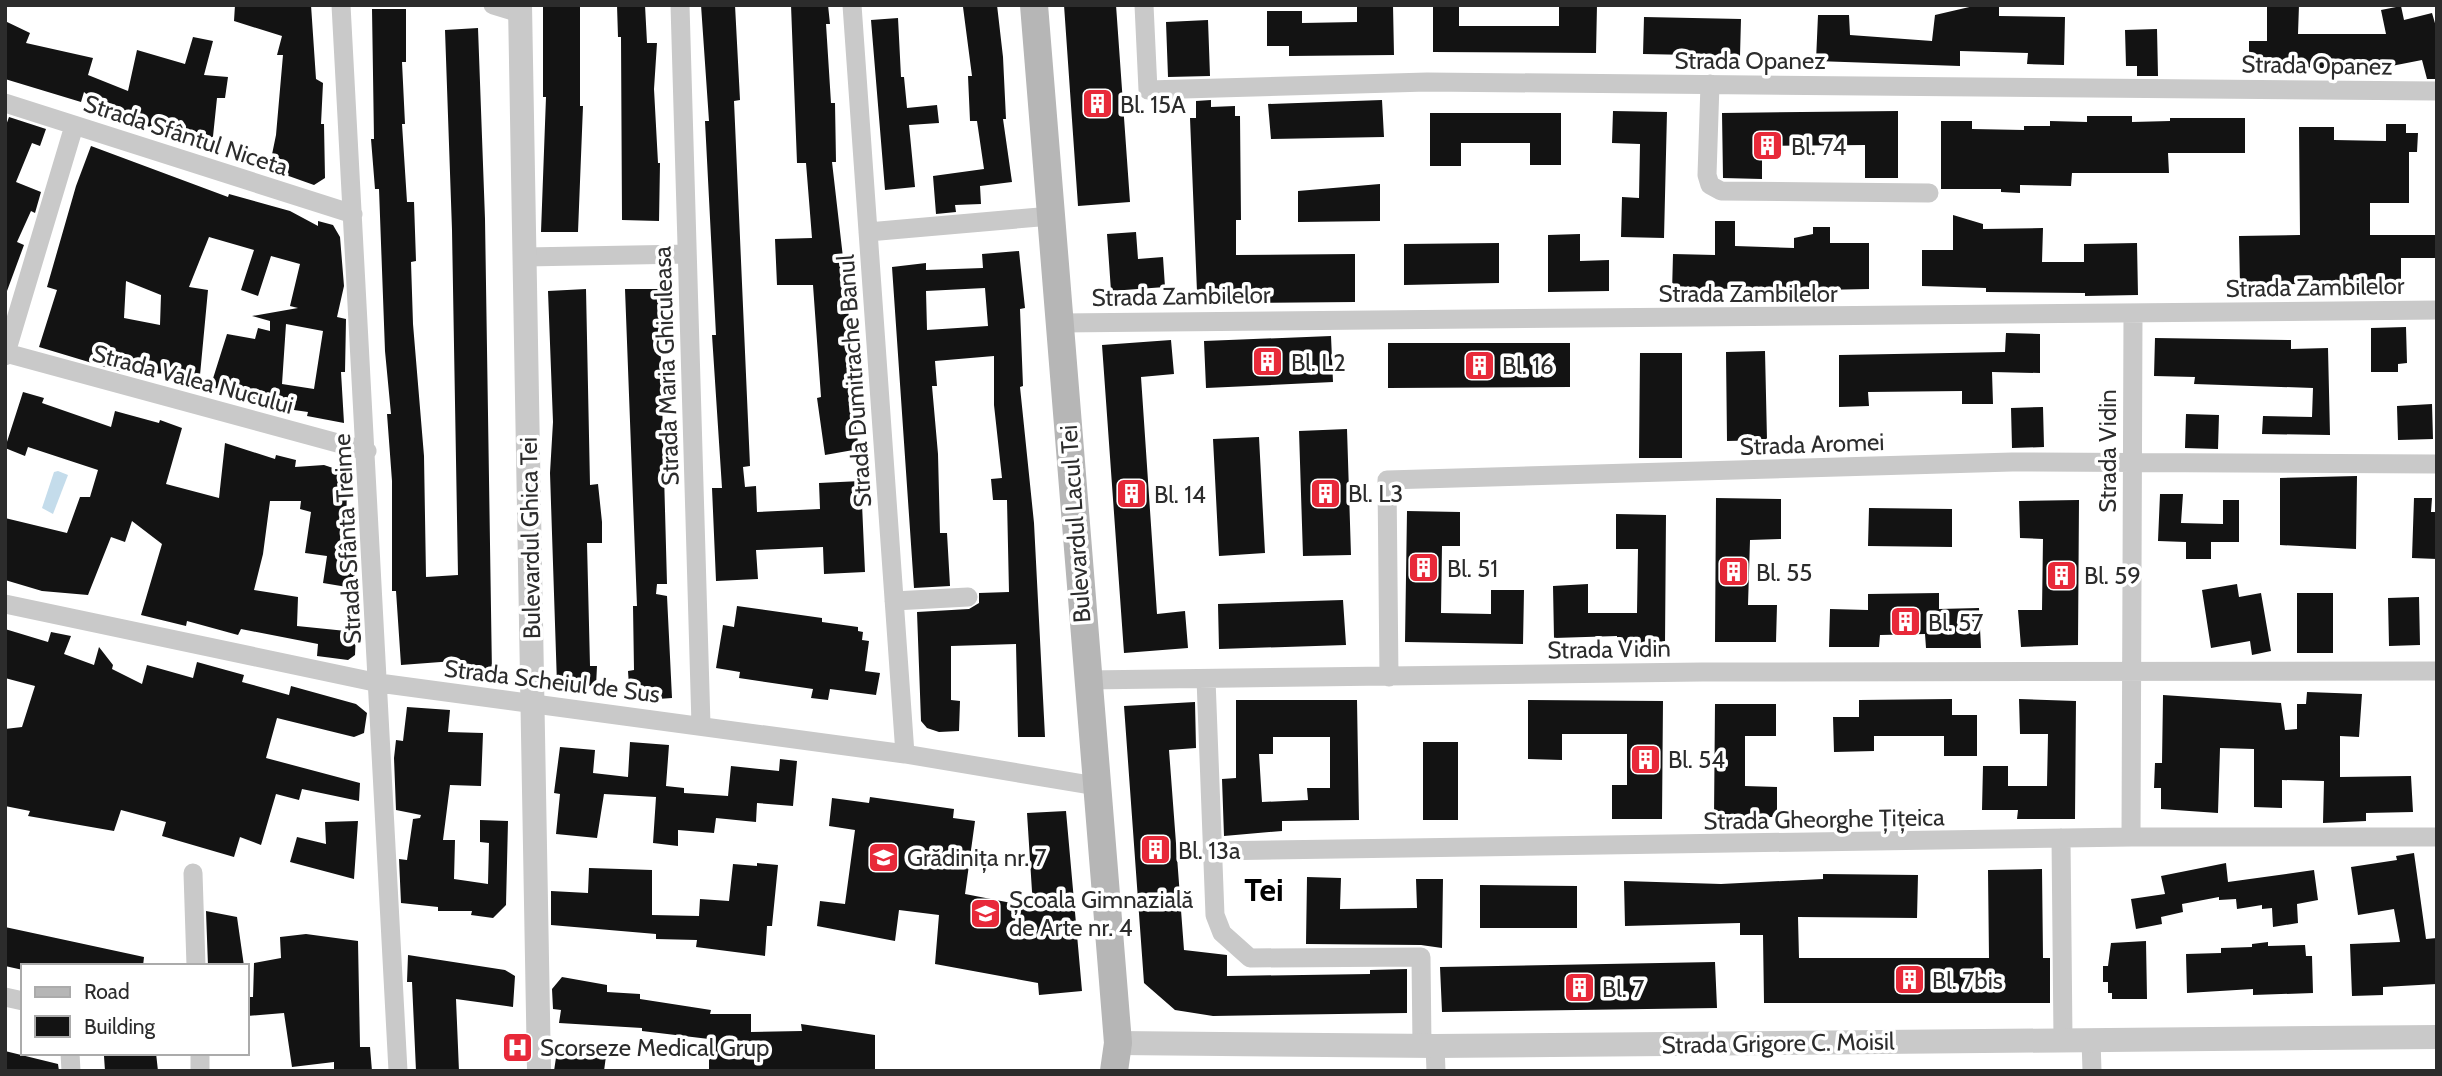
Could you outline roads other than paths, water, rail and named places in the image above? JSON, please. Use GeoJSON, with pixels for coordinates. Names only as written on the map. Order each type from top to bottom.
{"type":"FeatureCollection","features":[{"type":"Feature","properties":{"kind":"main road","name":"Bulevardul Lacul Tei"},"geometry":{"type":"LineString","coordinates":[[1034,5],[1118,1043],[1115,1071]]}},
{"type":"Feature","properties":{"kind":"main road","name":"Bulevardul Lacul Tei"},"geometry":{"type":"LineString","coordinates":[[1118,1043],[1132,1071]]}},
{"type":"Feature","properties":{"kind":"street","name":"Strada Sfânta Treime"},"geometry":{"type":"LineString","coordinates":[[341,5],[367,451],[398,1071]]}},
{"type":"Feature","properties":{"kind":"street"},"geometry":{"type":"LineString","coordinates":[[493,5],[520,9]]}},
{"type":"Feature","properties":{"kind":"street","name":"Strada Maria Ghiculeasa"},"geometry":{"type":"LineString","coordinates":[[680,5],[701,725]]}},
{"type":"Feature","properties":{"kind":"street","name":"Strada Dumitrache Banul"},"geometry":{"type":"LineString","coordinates":[[852,5],[905,754]]}},
{"type":"Feature","properties":{"kind":"street","name":"Strada Opanez"},"geometry":{"type":"LineString","coordinates":[[1144,5],[1148,90],[1427,82],[2437,91]]}},
{"type":"Feature","properties":{"kind":"street","name":"Bulevardul Ghica Tei"},"geometry":{"type":"LineString","coordinates":[[520,9],[539,1071]]}},
{"type":"Feature","properties":{"kind":"street"},"geometry":{"type":"LineString","coordinates":[[1710,85],[1707,175],[1710,185],[1721,191],[1929,193]]}},
{"type":"Feature","properties":{"kind":"street","name":"Strada Sfântul Niceta"},"geometry":{"type":"LineString","coordinates":[[5,103],[353,214]]}},
{"type":"Feature","properties":{"kind":"street"},"geometry":{"type":"LineString","coordinates":[[6,354],[74,126]]}},
{"type":"Feature","properties":{"kind":"street"},"geometry":{"type":"LineString","coordinates":[[868,232],[1051,216]]}},
{"type":"Feature","properties":{"kind":"street"},"geometry":{"type":"LineString","coordinates":[[525,257],[687,254]]}},
{"type":"Feature","properties":{"kind":"street","name":"Strada Zambilelor"},"geometry":{"type":"LineString","coordinates":[[1059,323],[2437,310]]}},
{"type":"Feature","properties":{"kind":"street","name":"Strada Vidin"},"geometry":{"type":"LineString","coordinates":[[2131,837],[2133,314]]}},
{"type":"Feature","properties":{"kind":"street","name":"Strada Valea Nucului"},"geometry":{"type":"LineString","coordinates":[[6,354],[367,451]]}},
{"type":"Feature","properties":{"kind":"street","name":"Strada Aromei"},"geometry":{"type":"LineString","coordinates":[[1389,677],[1387,480],[2131,461],[2437,464]]}},
{"type":"Feature","properties":{"kind":"street"},"geometry":{"type":"LineString","coordinates":[[894,601],[968,597]]}},
{"type":"Feature","properties":{"kind":"street","name":"Strada Scheiul de Sus"},"geometry":{"type":"LineString","coordinates":[[5,604],[379,683],[905,754],[1096,786]]}},
{"type":"Feature","properties":{"kind":"street","name":"Strada Vidin"},"geometry":{"type":"LineString","coordinates":[[1087,680],[1702,672],[2437,671]]}},
{"type":"Feature","properties":{"kind":"street"},"geometry":{"type":"LineString","coordinates":[[1206,679],[1212,852],[1217,924],[1222,933],[1250,958],[1421,957],[1431,1054]]}},
{"type":"Feature","properties":{"kind":"street","name":"Strada Gheorghe Țițeica"},"geometry":{"type":"LineString","coordinates":[[1212,852],[2131,837],[2437,837]]}},
{"type":"Feature","properties":{"kind":"street"},"geometry":{"type":"LineString","coordinates":[[2061,838],[2063,1040]]}},
{"type":"Feature","properties":{"kind":"street"},"geometry":{"type":"LineString","coordinates":[[193,873],[196,964]]}},
{"type":"Feature","properties":{"kind":"street","name":"Strada Grigore C. Moisil"},"geometry":{"type":"LineString","coordinates":[[1118,1043],[1431,1054],[2063,1040],[2437,1037]]}},
{"type":"Feature","properties":{"kind":"street"},"geometry":{"type":"LineString","coordinates":[[2091,1040],[2092,1071]]}},
{"type":"Feature","properties":{"kind":"water"},"geometry":{"type":"Polygon","coordinates":[[[54,472],[68,475],[53,514],[42,508],[54,472]]]}},
{"type":"Feature","properties":{"kind":"place","name":"Bl. 15A"},"geometry":{"type":"Point","coordinates":[1097,104]}},
{"type":"Feature","properties":{"kind":"place","name":"Bl. 74"},"geometry":{"type":"Point","coordinates":[1768,146]}},
{"type":"Feature","properties":{"kind":"place","name":"Bl. L2"},"geometry":{"type":"Point","coordinates":[1268,362]}},
{"type":"Feature","properties":{"kind":"place","name":"Bl. 16"},"geometry":{"type":"Point","coordinates":[1479,365]}},
{"type":"Feature","properties":{"kind":"place","name":"Bl. L3"},"geometry":{"type":"Point","coordinates":[1325,493]}},
{"type":"Feature","properties":{"kind":"place","name":"Bl. 14"},"geometry":{"type":"Point","coordinates":[1131,494]}},
{"type":"Feature","properties":{"kind":"place","name":"Bl. 51"},"geometry":{"type":"Point","coordinates":[1424,568]}},
{"type":"Feature","properties":{"kind":"place","name":"Bl. 55"},"geometry":{"type":"Point","coordinates":[1733,572]}},
{"type":"Feature","properties":{"kind":"place","name":"Bl. 59"},"geometry":{"type":"Point","coordinates":[2061,575]}},
{"type":"Feature","properties":{"kind":"place","name":"Bl. 57"},"geometry":{"type":"Point","coordinates":[1905,622]}},
{"type":"Feature","properties":{"kind":"place","name":"Bl. 54"},"geometry":{"type":"Point","coordinates":[1645,759]}},
{"type":"Feature","properties":{"kind":"place","name":"Bl. 13a"},"geometry":{"type":"Point","coordinates":[1155,850]}},
{"type":"Feature","properties":{"kind":"place","name":"Grădinița nr. 7"},"geometry":{"type":"Point","coordinates":[884,857]}},
{"type":"Feature","properties":{"kind":"place","name":"Școala Gimnazială de Arte nr. 4"},"geometry":{"type":"Point","coordinates":[986,913]}},
{"type":"Feature","properties":{"kind":"place","name":"Bl. 7bis"},"geometry":{"type":"Point","coordinates":[1909,980]}},
{"type":"Feature","properties":{"kind":"place","name":"Bl. 7"},"geometry":{"type":"Point","coordinates":[1579,988]}},
{"type":"Feature","properties":{"kind":"place","name":"Scorseze Medical Grup"},"geometry":{"type":"Point","coordinates":[517,1047]}},
{"type":"Feature","properties":{"kind":"district","name":"Tei"},"geometry":{"type":"Point","coordinates":[1264,889]}}]}
